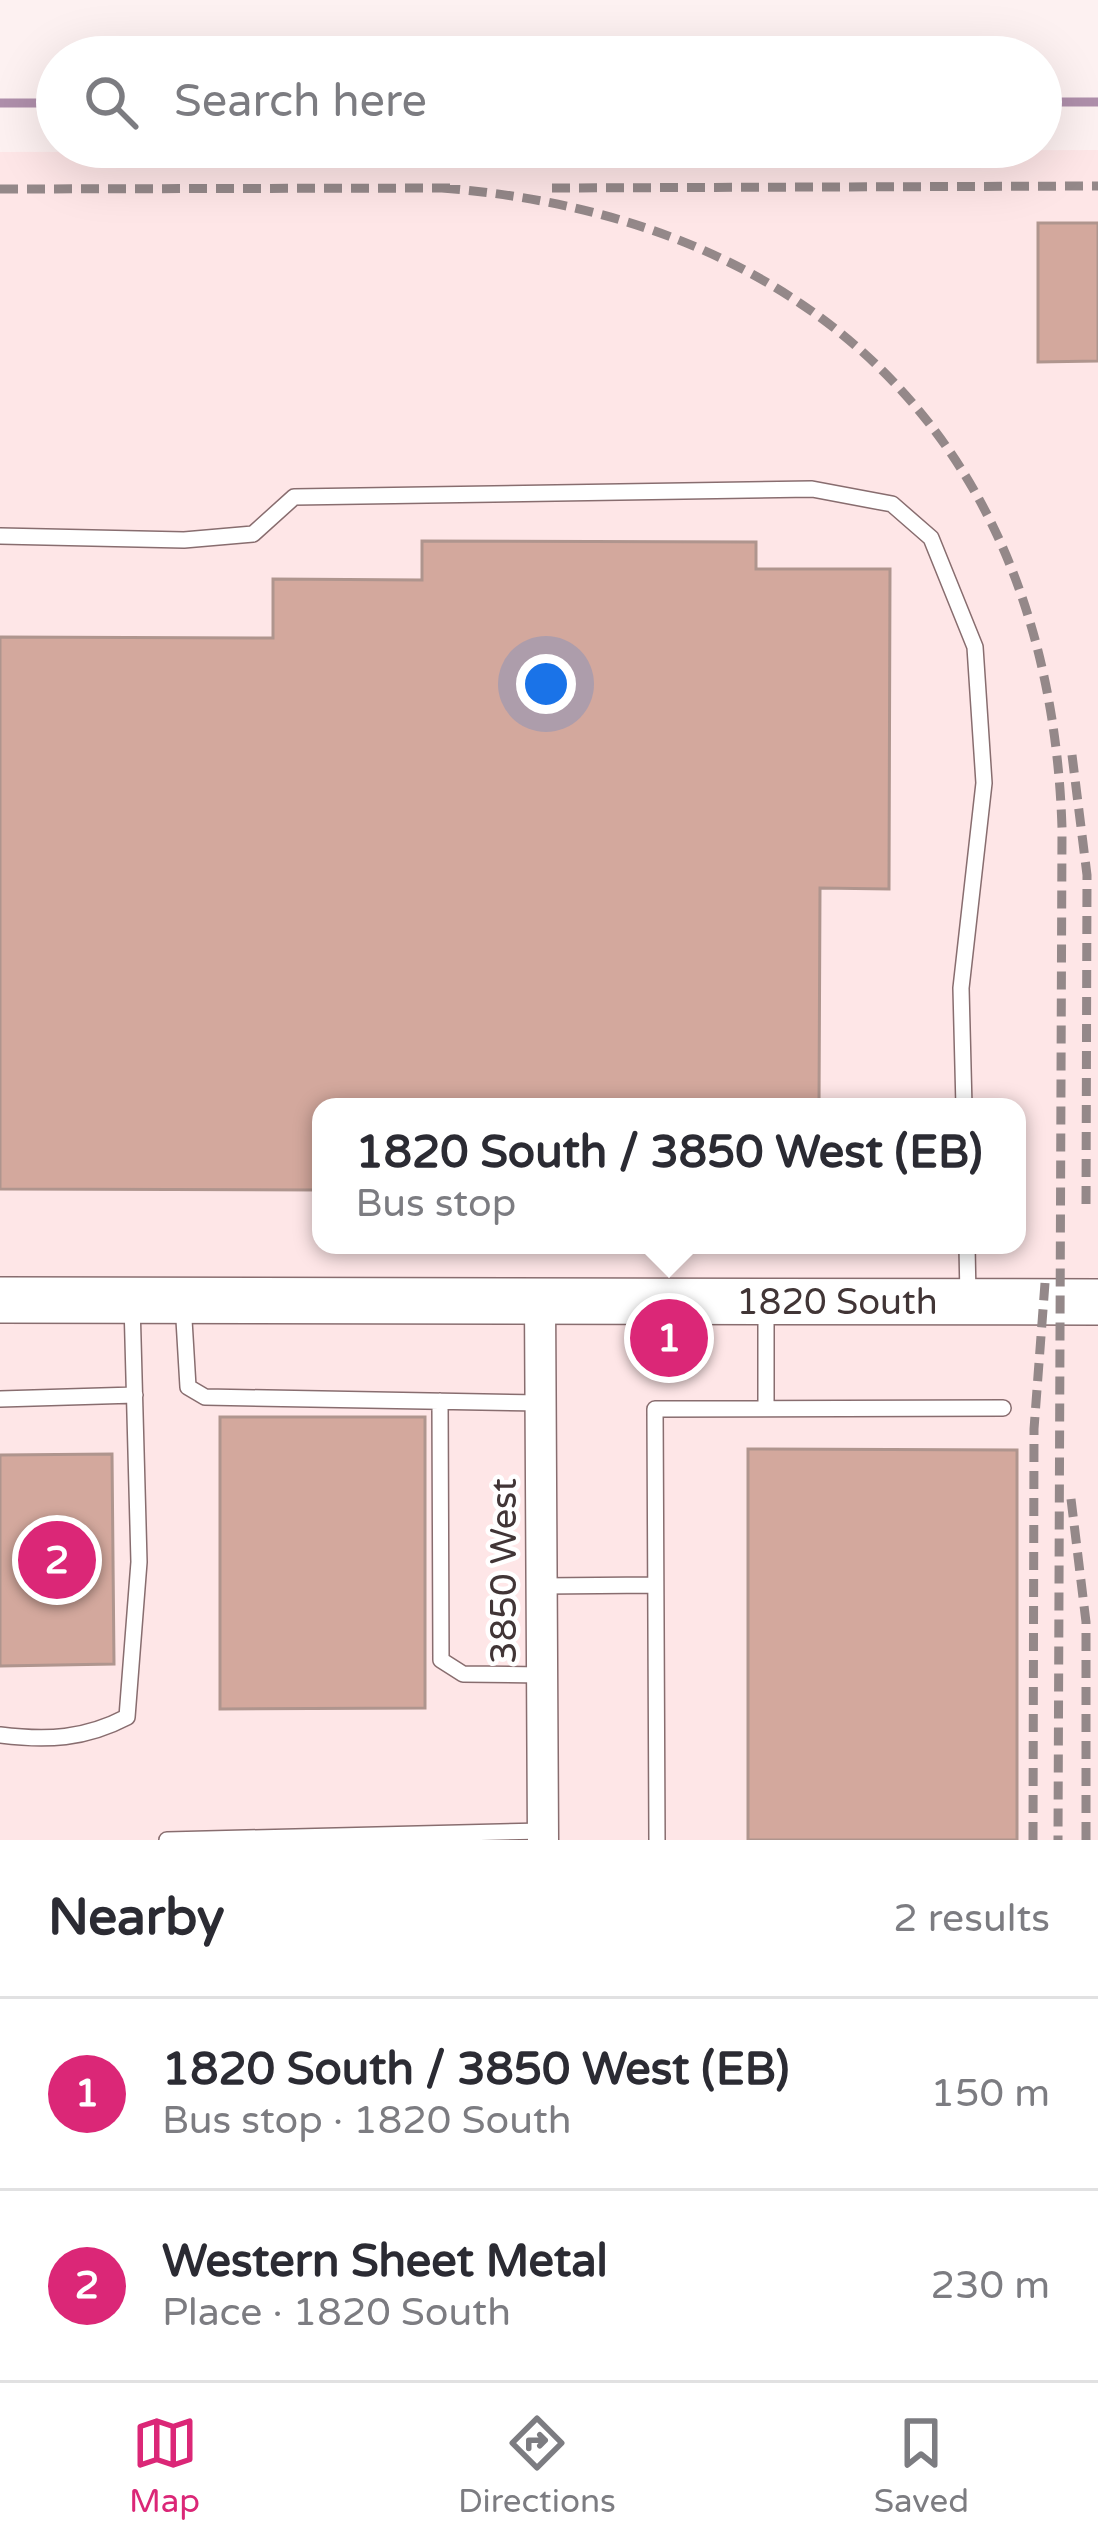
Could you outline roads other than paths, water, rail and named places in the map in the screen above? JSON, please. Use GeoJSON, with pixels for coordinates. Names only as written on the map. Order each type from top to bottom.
{"type":"FeatureCollection","features":[{"type":"Feature","properties":{"kind":"street","name":"1820 South"},"geometry":{"type":"LineString","coordinates":[[0,1300],[1098,1301]]}},
{"type":"Feature","properties":{"kind":"street","name":"3850 West"},"geometry":{"type":"LineString","coordinates":[[540,1300],[543,1835]]}},
{"type":"Feature","properties":{"kind":"lane"},"geometry":{"type":"LineString","coordinates":[[0,536],[184,540],[253,534],[294,497],[812,489],[892,504],[931,538],[976,647],[984,783],[961,988],[964,1098]]}},
{"type":"Feature","properties":{"kind":"lane"},"geometry":{"type":"LineString","coordinates":[[967,1254],[968,1301]]}},
{"type":"Feature","properties":{"kind":"lane"},"geometry":{"type":"LineString","coordinates":[[0,1735],[35,1739],[92,1735],[127,1717],[139,1562],[132,1300]]}},
{"type":"Feature","properties":{"kind":"lane"},"geometry":{"type":"LineString","coordinates":[[182,1300],[188,1387],[205,1397],[541,1403]]}},
{"type":"Feature","properties":{"kind":"lane"},"geometry":{"type":"LineString","coordinates":[[766,1301],[766,1408]]}},
{"type":"Feature","properties":{"kind":"lane"},"geometry":{"type":"LineString","coordinates":[[0,1399],[135,1395]]}},
{"type":"Feature","properties":{"kind":"lane"},"geometry":{"type":"LineString","coordinates":[[440,1401],[441,1660],[463,1674],[542,1675]]}},
{"type":"Feature","properties":{"kind":"lane"},"geometry":{"type":"LineString","coordinates":[[657,1840],[655,1409],[1003,1408]]}},
{"type":"Feature","properties":{"kind":"lane"},"geometry":{"type":"LineString","coordinates":[[542,1586],[656,1585]]}},
{"type":"Feature","properties":{"kind":"lane"},"geometry":{"type":"LineString","coordinates":[[167,1840],[543,1835]]}},
{"type":"Feature","properties":{"kind":"waterway"},"geometry":{"type":"LineString","coordinates":[[1062,102],[1098,102]]}},
{"type":"Feature","properties":{"kind":"waterway"},"geometry":{"type":"LineString","coordinates":[[0,103],[36,103]]}},
{"type":"Feature","properties":{"kind":"railway"},"geometry":{"type":"LineString","coordinates":[[552,188],[1098,186]]}},
{"type":"Feature","properties":{"kind":"railway"},"geometry":{"type":"LineString","coordinates":[[442,188],[576,208],[696,247],[800,303],[888,377],[960,467],[1013,572],[1047,693],[1062,828],[1058,1840]]}},
{"type":"Feature","properties":{"kind":"railway"},"geometry":{"type":"LineString","coordinates":[[0,189],[456,188]]}},
{"type":"Feature","properties":{"kind":"railway"},"geometry":{"type":"LineString","coordinates":[[1072,755],[1087,875],[1086,1209]]}},
{"type":"Feature","properties":{"kind":"railway"},"geometry":{"type":"LineString","coordinates":[[1033,1840],[1034,1429],[1045,1283]]}},
{"type":"Feature","properties":{"kind":"railway"},"geometry":{"type":"LineString","coordinates":[[1071,1499],[1086,1622],[1086,1840]]}},
{"type":"Feature","properties":{"kind":"place","name":"1820 South / 3850 West (EB)"},"geometry":{"type":"Point","coordinates":[669,1338]}},
{"type":"Feature","properties":{"kind":"place","name":"Western Sheet Metal"},"geometry":{"type":"Point","coordinates":[57,1560]}}]}
